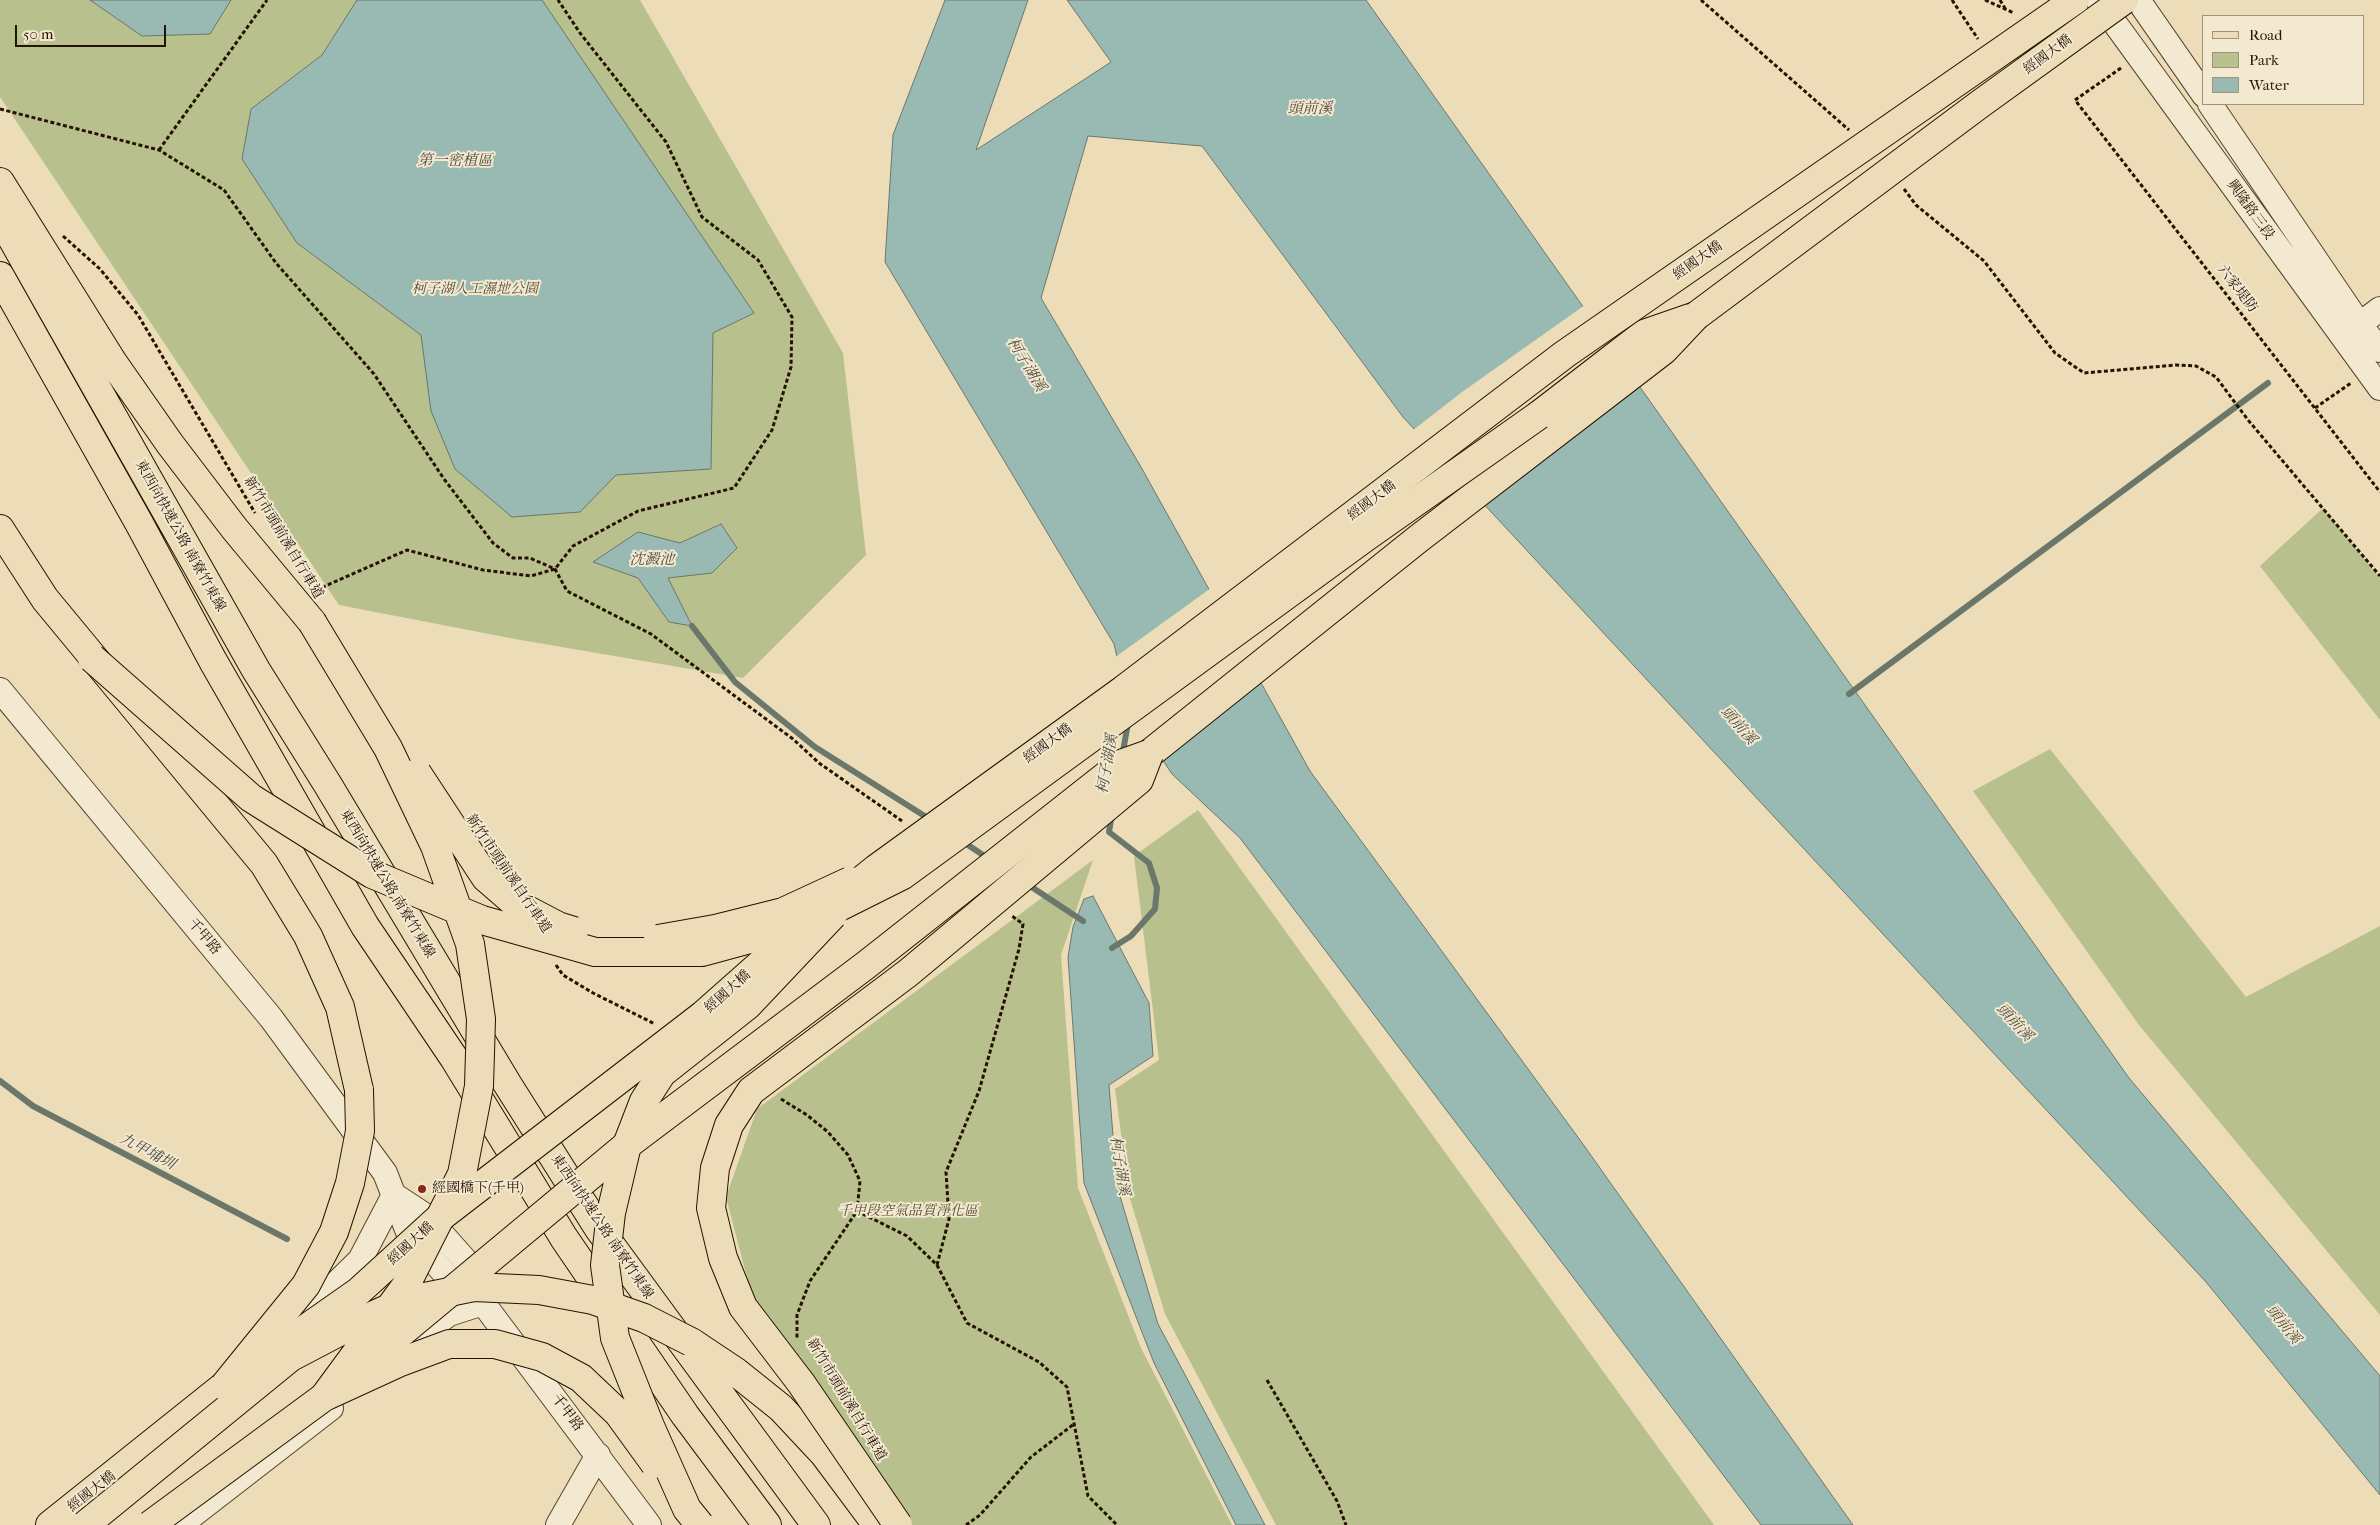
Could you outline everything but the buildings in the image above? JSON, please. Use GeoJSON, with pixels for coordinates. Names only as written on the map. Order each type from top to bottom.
{"type":"FeatureCollection","features":[{"type":"Feature","properties":{"kind":"main road","name":"經國大橋"},"geometry":{"type":"LineString","coordinates":[[50,1525],[224,1386],[358,1292],[438,1219],[703,1015],[782,945],[877,868],[1123,690],[1566,354],[2075,0]]}},
{"type":"Feature","properties":{"kind":"main road","name":"經國大橋"},"geometry":{"type":"LineString","coordinates":[[150,1525],[324,1397],[627,1145],[866,965],[1120,764],[1149,754],[1418,539],[1664,350],[1696,316],[1980,104],[2142,3]]}},
{"type":"Feature","properties":{"kind":"main road"},"geometry":{"type":"LineString","coordinates":[[0,182],[112,361],[165,437],[234,528],[312,622],[380,717],[486,878],[516,904],[558,926],[600,939],[658,939],[715,929],[783,912],[877,868]]}},
{"type":"Feature","properties":{"kind":"main road","name":"東西向快速公路 南寮竹東線"},"geometry":{"type":"LineString","coordinates":[[0,216],[246,653],[328,785],[508,1085],[599,1230],[816,1525]]}},
{"type":"Feature","properties":{"kind":"main road"},"geometry":{"type":"LineString","coordinates":[[0,276],[139,523],[213,661],[365,926],[454,1058],[564,1238],[685,1415],[767,1525]]}},
{"type":"Feature","properties":{"kind":"main road"},"geometry":{"type":"LineString","coordinates":[[92,658],[251,798],[372,874],[482,920],[596,952],[702,952],[805,924],[903,875],[1224,643],[1366,537],[1539,415],[1644,334],[1696,316]]}},
{"type":"Feature","properties":{"kind":"main road"},"geometry":{"type":"LineString","coordinates":[[0,529],[45,599],[264,864],[308,936],[340,1007],[359,1090],[360,1131],[350,1183],[334,1232],[306,1285],[224,1386]]}},
{"type":"Feature","properties":{"kind":"main road"},"geometry":{"type":"LineString","coordinates":[[312,622],[392,757],[436,846],[470,944],[481,1019],[479,1086],[462,1174],[438,1219],[406,1287],[324,1397]]}},
{"type":"Feature","properties":{"kind":"main road"},"geometry":{"type":"LineString","coordinates":[[898,1525],[801,1383],[743,1307],[723,1258],[711,1208],[715,1168],[728,1125],[751,1091],[908,973],[1139,780],[1149,754]]}},
{"type":"Feature","properties":{"kind":"main road"},"geometry":{"type":"LineString","coordinates":[[694,1517],[650,1426],[615,1338],[605,1265],[609,1231],[627,1145],[644,1101],[662,1073],[748,1005],[790,963],[877,868]]}},
{"type":"Feature","properties":{"kind":"main road"},"geometry":{"type":"LineString","coordinates":[[85,1525],[292,1358],[342,1329],[405,1301],[474,1287],[539,1290],[593,1300],[644,1318],[690,1342],[736,1372],[780,1408],[824,1454],[876,1525]]}},
{"type":"Feature","properties":{"kind":"main road"},"geometry":{"type":"LineString","coordinates":[[324,1397],[398,1363],[449,1344],[495,1344],[542,1357],[580,1378],[618,1413],[694,1517]]}},
{"type":"Feature","properties":{"kind":"main road"},"geometry":{"type":"LineString","coordinates":[[34,1525],[96,1490]]}},
{"type":"Feature","properties":{"kind":"street","name":"興隆路三段"},"geometry":{"type":"LineString","coordinates":[[2098,0],[2120,32],[2351,331],[2380,350]]}},
{"type":"Feature","properties":{"kind":"street"},"geometry":{"type":"LineString","coordinates":[[2120,32],[2142,3],[2202,92]]}},
{"type":"Feature","properties":{"kind":"street","name":"興隆路三段"},"geometry":{"type":"LineString","coordinates":[[2211,105],[2351,331],[2380,388]]}},
{"type":"Feature","properties":{"kind":"street"},"geometry":{"type":"LineString","coordinates":[[2351,331],[2380,308]]}},
{"type":"Feature","properties":{"kind":"street","name":"千甲路"},"geometry":{"type":"LineString","coordinates":[[0,690],[271,1018],[385,1173],[394,1195],[426,1216],[472,1268],[484,1303],[649,1525]]}},
{"type":"Feature","properties":{"kind":"street"},"geometry":{"type":"LineString","coordinates":[[67,1525],[173,1443],[329,1292],[360,1260],[394,1195]]}},
{"type":"Feature","properties":{"kind":"street"},"geometry":{"type":"LineString","coordinates":[[329,1292],[332,1319],[363,1353],[391,1357]]}},
{"type":"Feature","properties":{"kind":"street"},"geometry":{"type":"LineString","coordinates":[[329,1292],[356,1300],[388,1330],[391,1357]]}},
{"type":"Feature","properties":{"kind":"street"},"geometry":{"type":"LineString","coordinates":[[180,1525],[349,1394],[391,1357],[449,1314],[484,1303]]}},
{"type":"Feature","properties":{"kind":"street"},"geometry":{"type":"LineString","coordinates":[[558,1525],[598,1455]]}},
{"type":"Feature","properties":{"kind":"path"},"geometry":{"type":"LineString","coordinates":[[159,150],[267,0]]}},
{"type":"Feature","properties":{"kind":"path"},"geometry":{"type":"LineString","coordinates":[[312,591],[407,550],[483,570],[531,576],[555,569],[573,546],[638,511],[734,488],[772,430],[791,366],[792,317],[758,260],[702,217],[666,142],[580,33],[558,0]]}},
{"type":"Feature","properties":{"kind":"path"},"geometry":{"type":"LineString","coordinates":[[1701,0],[1854,134]]}},
{"type":"Feature","properties":{"kind":"path"},"geometry":{"type":"LineString","coordinates":[[2000,0],[2008,12]]}},
{"type":"Feature","properties":{"kind":"path","name":"六家堤防"},"geometry":{"type":"LineString","coordinates":[[2122,67],[2075,100],[2380,492]]}},
{"type":"Feature","properties":{"kind":"path"},"geometry":{"type":"LineString","coordinates":[[0,109],[159,150],[224,190],[276,263],[374,374],[444,479],[493,542],[513,558],[530,558],[555,569],[567,590],[651,634],[793,739],[819,763],[904,822]]}},
{"type":"Feature","properties":{"kind":"path"},"geometry":{"type":"LineString","coordinates":[[1900,184],[1916,205],[1984,261],[2054,353],[2084,373],[2176,365],[2196,366],[2216,376],[2248,420],[2380,576]]}},
{"type":"Feature","properties":{"kind":"path","name":"新竹市頭前溪自行車道"},"geometry":{"type":"LineString","coordinates":[[58,232],[100,269],[138,315],[259,520]]}},
{"type":"Feature","properties":{"kind":"path"},"geometry":{"type":"LineString","coordinates":[[2315,408],[2354,380]]}},
{"type":"Feature","properties":{"kind":"path"},"geometry":{"type":"LineString","coordinates":[[937,1265],[949,1219],[946,1172],[979,1091],[1019,949],[1023,924],[1006,911]]}},
{"type":"Feature","properties":{"kind":"path"},"geometry":{"type":"LineString","coordinates":[[552,960],[563,975],[593,993],[659,1026]]}},
{"type":"Feature","properties":{"kind":"path","name":"新竹市頭前溪自行車道"},"geometry":{"type":"LineString","coordinates":[[776,1096],[807,1114],[821,1126],[848,1155],[860,1181],[857,1211],[810,1281],[797,1315],[797,1346]]}},
{"type":"Feature","properties":{"kind":"path"},"geometry":{"type":"LineString","coordinates":[[857,1211],[907,1236],[937,1265],[967,1323],[1039,1362],[1067,1386],[1088,1496],[1117,1525]]}},
{"type":"Feature","properties":{"kind":"path"},"geometry":{"type":"LineString","coordinates":[[1267,1380],[1338,1501],[1346,1525]]}},
{"type":"Feature","properties":{"kind":"path"},"geometry":{"type":"LineString","coordinates":[[966,1525],[980,1514],[1032,1456],[1074,1424]]}},
{"type":"Feature","properties":{"kind":"green space","name":"柯子湖人工濕地公園"},"geometry":{"type":"Polygon","coordinates":[[[0,0],[640,0],[843,353],[866,555],[743,678],[515,639],[339,605],[0,97],[0,0]]]}},
{"type":"Feature","properties":{"kind":"green space"},"geometry":{"type":"Polygon","coordinates":[[[2323,508],[2380,578],[2380,720],[2260,566],[2323,508]]]}},
{"type":"Feature","properties":{"kind":"green space"},"geometry":{"type":"Polygon","coordinates":[[[2050,749],[2246,997],[2380,926],[2380,1315],[2139,1025],[1973,791],[2050,749]]]}},
{"type":"Feature","properties":{"kind":"green space"},"geometry":{"type":"Polygon","coordinates":[[[1198,810],[1714,1525],[1276,1525],[1165,1314],[1130,1199],[1115,1089],[1159,1060],[1134,856],[1198,810]]]}},
{"type":"Feature","properties":{"kind":"green space","name":"千甲段空氣品質淨化區"},"geometry":{"type":"Polygon","coordinates":[[[1093,860],[1061,955],[1078,1188],[1141,1348],[1232,1525],[900,1525],[757,1316],[726,1197],[757,1109],[1093,860]]]}},
{"type":"Feature","properties":{"kind":"water"},"geometry":{"type":"Polygon","coordinates":[[[90,0],[231,0],[210,34],[142,36],[90,0]]]}},
{"type":"Feature","properties":{"kind":"water","name":"第一密植區"},"geometry":{"type":"Polygon","coordinates":[[[357,0],[542,0],[754,313],[713,333],[711,469],[616,475],[580,512],[512,517],[455,469],[431,411],[421,335],[297,243],[242,159],[251,109],[322,55],[357,0]]]}},
{"type":"Feature","properties":{"kind":"water","name":"頭前溪"},"geometry":{"type":"Polygon","coordinates":[[[945,0],[1028,0],[976,150],[1111,62],[1067,0],[1366,0],[2129,1078],[2380,1376],[2380,1495],[2206,1282],[1403,417],[1202,146],[1088,136],[1041,298],[1141,467],[1310,771],[1580,1140],[1853,1525],[1761,1525],[1240,838],[1172,774],[1130,711],[1114,644],[885,262],[893,135],[945,0]]]}},
{"type":"Feature","properties":{"kind":"water","name":"沈澱池"},"geometry":{"type":"Polygon","coordinates":[[[721,524],[737,548],[712,573],[668,578],[692,626],[669,622],[638,578],[593,562],[638,532],[680,543],[721,524]]]}},
{"type":"Feature","properties":{"kind":"water"},"geometry":{"type":"Polygon","coordinates":[[[1093,896],[1149,1003],[1153,1056],[1109,1085],[1117,1186],[1158,1324],[1265,1525],[1236,1525],[1154,1363],[1084,1183],[1068,957],[1073,927],[1084,899],[1093,896]]]}},
{"type":"Feature","properties":{"kind":"pier"},"geometry":{"type":"Polygon","coordinates":[[[1585,305],[1639,381],[1482,506],[1412,431],[1462,392],[1585,305]]]}},
{"type":"Feature","properties":{"kind":"pier"},"geometry":{"type":"Polygon","coordinates":[[[1211,588],[1261,678],[1158,758],[1127,712],[1114,658],[1211,588]]]}},
{"type":"Feature","properties":{"kind":"waterway"},"geometry":{"type":"LineString","coordinates":[[1849,694],[2268,383]]}},
{"type":"Feature","properties":{"kind":"waterway"},"geometry":{"type":"LineString","coordinates":[[692,626],[735,682],[815,747],[931,820]]}},
{"type":"Feature","properties":{"kind":"waterway","name":"柯子湖溪"},"geometry":{"type":"LineString","coordinates":[[1122,757],[1128,723]]}},
{"type":"Feature","properties":{"kind":"waterway","name":"柯子湖溪"},"geometry":{"type":"LineString","coordinates":[[1112,814],[1109,832],[1149,863],[1157,888],[1155,909],[1131,936],[1112,948]]}},
{"type":"Feature","properties":{"kind":"waterway"},"geometry":{"type":"LineString","coordinates":[[962,841],[989,859]]}},
{"type":"Feature","properties":{"kind":"waterway"},"geometry":{"type":"LineString","coordinates":[[1027,884],[1083,921]]}},
{"type":"Feature","properties":{"kind":"waterway","name":"九甲埔圳"},"geometry":{"type":"LineString","coordinates":[[0,1081],[33,1106],[287,1239]]}},
{"type":"Feature","properties":{"kind":"place","name":"經國橋下(千甲)"},"geometry":{"type":"Point","coordinates":[422,1189]}}]}
